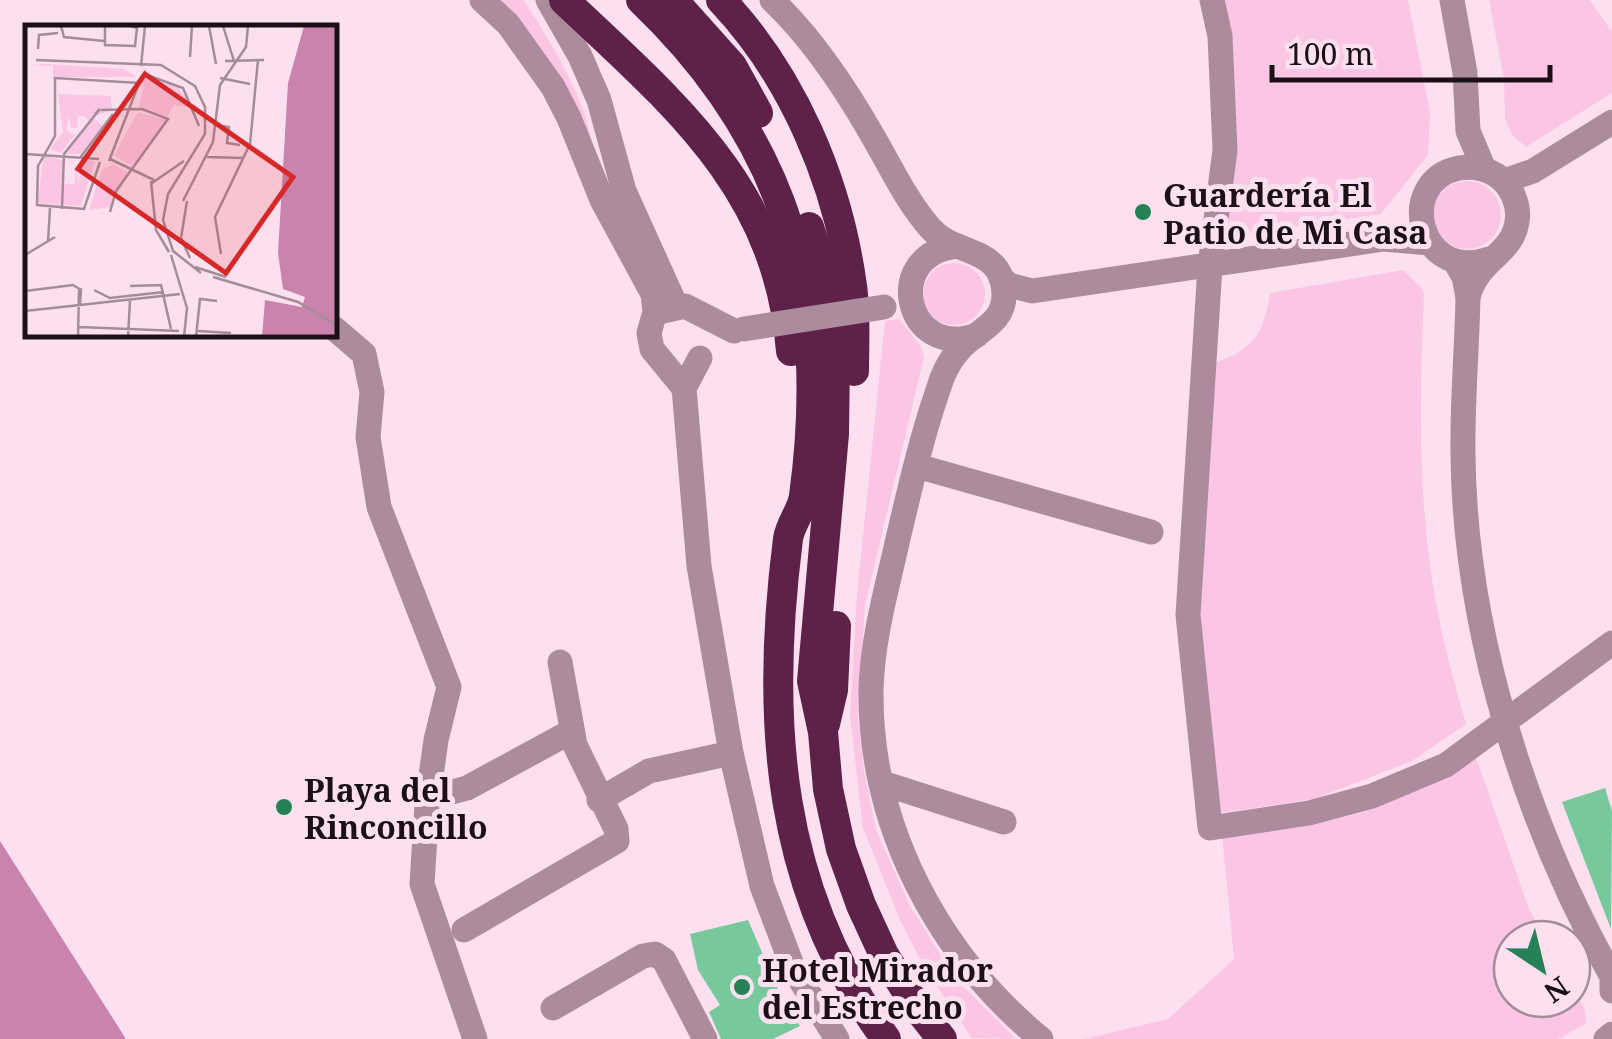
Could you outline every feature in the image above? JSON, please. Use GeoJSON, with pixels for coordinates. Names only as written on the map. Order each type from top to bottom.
{"type":"FeatureCollection","features":[{"type":"Feature","properties":{"kind":"highway"},"geometry":{"type":"LineString","coordinates":[[564,0],[666,97],[705,140],[740,188],[765,236],[783,295],[794,380],[784,506],[788,533],[777,724],[781,775],[810,897],[840,966],[886,1039]]}},
{"type":"Feature","properties":{"kind":"highway"},"geometry":{"type":"LineString","coordinates":[[641,0],[706,69],[745,126],[770,173],[792,232],[805,288],[812,356],[803,502],[788,533]]}},
{"type":"Feature","properties":{"kind":"highway"},"geometry":{"type":"LineString","coordinates":[[673,0],[732,66],[787,164],[826,280],[836,357],[834,434],[812,682],[828,789],[861,905],[884,955],[942,1039]]}},
{"type":"Feature","properties":{"kind":"highway"},"geometry":{"type":"LineString","coordinates":[[721,0],[762,52],[795,106],[824,170],[842,230],[853,288],[855,427],[833,690],[822,732]]}},
{"type":"Feature","properties":{"kind":"street"},"geometry":{"type":"LineString","coordinates":[[482,0],[508,24],[561,102],[602,200],[653,294],[649,333],[652,349],[684,388]]}},
{"type":"Feature","properties":{"kind":"street"},"geometry":{"type":"LineString","coordinates":[[548,0],[600,100],[624,191],[676,306]]}},
{"type":"Feature","properties":{"kind":"street"},"geometry":{"type":"LineString","coordinates":[[772,0],[847,95],[919,215],[935,234],[980,252],[996,268],[1004,294],[1000,311]]}},
{"type":"Feature","properties":{"kind":"street"},"geometry":{"type":"LineString","coordinates":[[1212,0],[1220,36],[1226,150],[1210,266],[1188,615],[1210,828],[1309,813],[1372,796],[1446,765],[1612,643]]}},
{"type":"Feature","properties":{"kind":"street"},"geometry":{"type":"LineString","coordinates":[[1452,0],[1465,73],[1468,131],[1456,169],[1431,185],[1421,218],[1430,243],[1444,256],[1466,264],[1499,253],[1517,224],[1501,184],[1468,131]]}},
{"type":"Feature","properties":{"kind":"street"},"geometry":{"type":"LineString","coordinates":[[1456,169],[1501,184],[1522,186],[1534,172],[1612,122]]}},
{"type":"Feature","properties":{"kind":"street"},"geometry":{"type":"LineString","coordinates":[[1384,239],[1421,218]]}},
{"type":"Feature","properties":{"kind":"street"},"geometry":{"type":"LineString","coordinates":[[1001,278],[1009,285],[1032,291],[1384,239],[1430,243]]}},
{"type":"Feature","properties":{"kind":"street"},"geometry":{"type":"LineString","coordinates":[[958,246],[937,251],[919,265],[910,286],[911,302],[917,318],[933,334],[955,340],[977,335]]}},
{"type":"Feature","properties":{"kind":"street"},"geometry":{"type":"LineString","coordinates":[[1489,259],[1472,281],[1468,297],[1463,458],[1474,580],[1505,724],[1540,822],[1605,948],[1612,990]]}},
{"type":"Feature","properties":{"kind":"street"},"geometry":{"type":"LineString","coordinates":[[1454,261],[1464,277],[1468,297]]}},
{"type":"Feature","properties":{"kind":"street"},"geometry":{"type":"LineString","coordinates":[[1032,291],[1000,311],[987,329],[960,348],[938,388],[875,647],[872,692],[882,783],[911,873],[950,942],[982,984],[1041,1039]]}},
{"type":"Feature","properties":{"kind":"street"},"geometry":{"type":"LineString","coordinates":[[664,362],[683,366],[739,330],[911,302]]}},
{"type":"Feature","properties":{"kind":"street"},"geometry":{"type":"LineString","coordinates":[[653,321],[666,308],[685,306],[739,330]]}},
{"type":"Feature","properties":{"kind":"street"},"geometry":{"type":"LineString","coordinates":[[702,315],[710,332],[684,388],[700,566],[731,754],[762,886],[793,968],[827,1036]]}},
{"type":"Feature","properties":{"kind":"street"},"geometry":{"type":"LineString","coordinates":[[338,332],[364,354],[372,392],[368,438],[379,507],[449,688],[436,740],[427,804],[422,884],[475,1039]]}},
{"type":"Feature","properties":{"kind":"street"},"geometry":{"type":"LineString","coordinates":[[917,466],[1151,532]]}},
{"type":"Feature","properties":{"kind":"street"},"geometry":{"type":"LineString","coordinates":[[464,930],[614,844],[618,838],[579,758],[560,662]]}},
{"type":"Feature","properties":{"kind":"street"},"geometry":{"type":"LineString","coordinates":[[452,792],[467,788],[572,730]]}},
{"type":"Feature","properties":{"kind":"street"},"geometry":{"type":"LineString","coordinates":[[599,800],[649,770],[731,754]]}},
{"type":"Feature","properties":{"kind":"street"},"geometry":{"type":"LineString","coordinates":[[882,783],[1004,822]]}},
{"type":"Feature","properties":{"kind":"street"},"geometry":{"type":"LineString","coordinates":[[554,1008],[648,954],[655,954],[664,960],[705,1039]]}},
{"type":"Feature","properties":{"kind":"shaded area"},"geometry":{"type":"Polygon","coordinates":[[[496,0],[524,0],[572,84],[591,138],[553,69],[496,0]]]}},
{"type":"Feature","properties":{"kind":"shaded area"},"geometry":{"type":"Polygon","coordinates":[[[1223,0],[1408,0],[1430,113],[1428,155],[1381,214],[1220,238],[1223,0]]]}},
{"type":"Feature","properties":{"kind":"shaded area"},"geometry":{"type":"Polygon","coordinates":[[[1489,0],[1590,0],[1612,32],[1612,93],[1526,147],[1512,135],[1505,118],[1504,80],[1489,0]]]}},
{"type":"Feature","properties":{"kind":"shaded area"},"geometry":{"type":"Polygon","coordinates":[[[1467,181],[1480,183],[1491,191],[1499,202],[1499,228],[1491,239],[1480,247],[1467,249],[1454,247],[1443,239],[1435,228],[1433,215],[1435,202],[1443,191],[1454,183],[1467,181]]]}},
{"type":"Feature","properties":{"kind":"shaded area"},"geometry":{"type":"Polygon","coordinates":[[[954,263],[976,272],[985,294],[976,316],[954,325],[932,316],[923,294],[932,272],[954,263]]]}},
{"type":"Feature","properties":{"kind":"shaded area"},"geometry":{"type":"Polygon","coordinates":[[[1403,270],[1424,294],[1421,430],[1426,531],[1441,625],[1466,724],[1412,761],[1314,799],[1214,814],[1193,620],[1206,366],[1234,355],[1252,342],[1263,322],[1270,293],[1403,270]]]}},
{"type":"Feature","properties":{"kind":"shaded area"},"geometry":{"type":"Polygon","coordinates":[[[899,319],[920,345],[924,357],[865,605],[858,718],[864,771],[876,830],[910,906],[956,979],[1016,1039],[972,1038],[924,967],[899,918],[863,828],[850,716],[857,594],[885,321],[899,319]]]}},
{"type":"Feature","properties":{"kind":"shaded area"},"geometry":{"type":"Polygon","coordinates":[[[1476,757],[1534,919],[1492,919],[1492,1019],[1586,1019],[1586,1024],[1558,1039],[1084,1039],[1168,1019],[1234,959],[1222,834],[1476,757]]]}},
{"type":"Feature","properties":{"kind":"shaded area"},"geometry":{"type":"Polygon","coordinates":[[[0,841],[126,1039],[0,1039],[0,841]]]}},
{"type":"Feature","properties":{"kind":"building"},"geometry":{"type":"Polygon","coordinates":[[[1605,788],[1612,811],[1611,929],[1562,802],[1605,788]]]}},
{"type":"Feature","properties":{"kind":"building","name":"Hotel Mirador del Estrecho"},"geometry":{"type":"Polygon","coordinates":[[[748,920],[780,994],[800,1026],[773,1039],[721,1039],[709,1012],[720,1005],[698,970],[690,934],[748,920]]]}},
{"type":"Feature","properties":{"kind":"place","name":"Guardería El Patio de Mi Casa"},"geometry":{"type":"Point","coordinates":[1143,212]}},
{"type":"Feature","properties":{"kind":"place","name":"Playa del Rinconcillo"},"geometry":{"type":"Point","coordinates":[284,807]}},
{"type":"Feature","properties":{"kind":"place","name":"Hotel Mirador del Estrecho"},"geometry":{"type":"Point","coordinates":[742,987]}}]}
